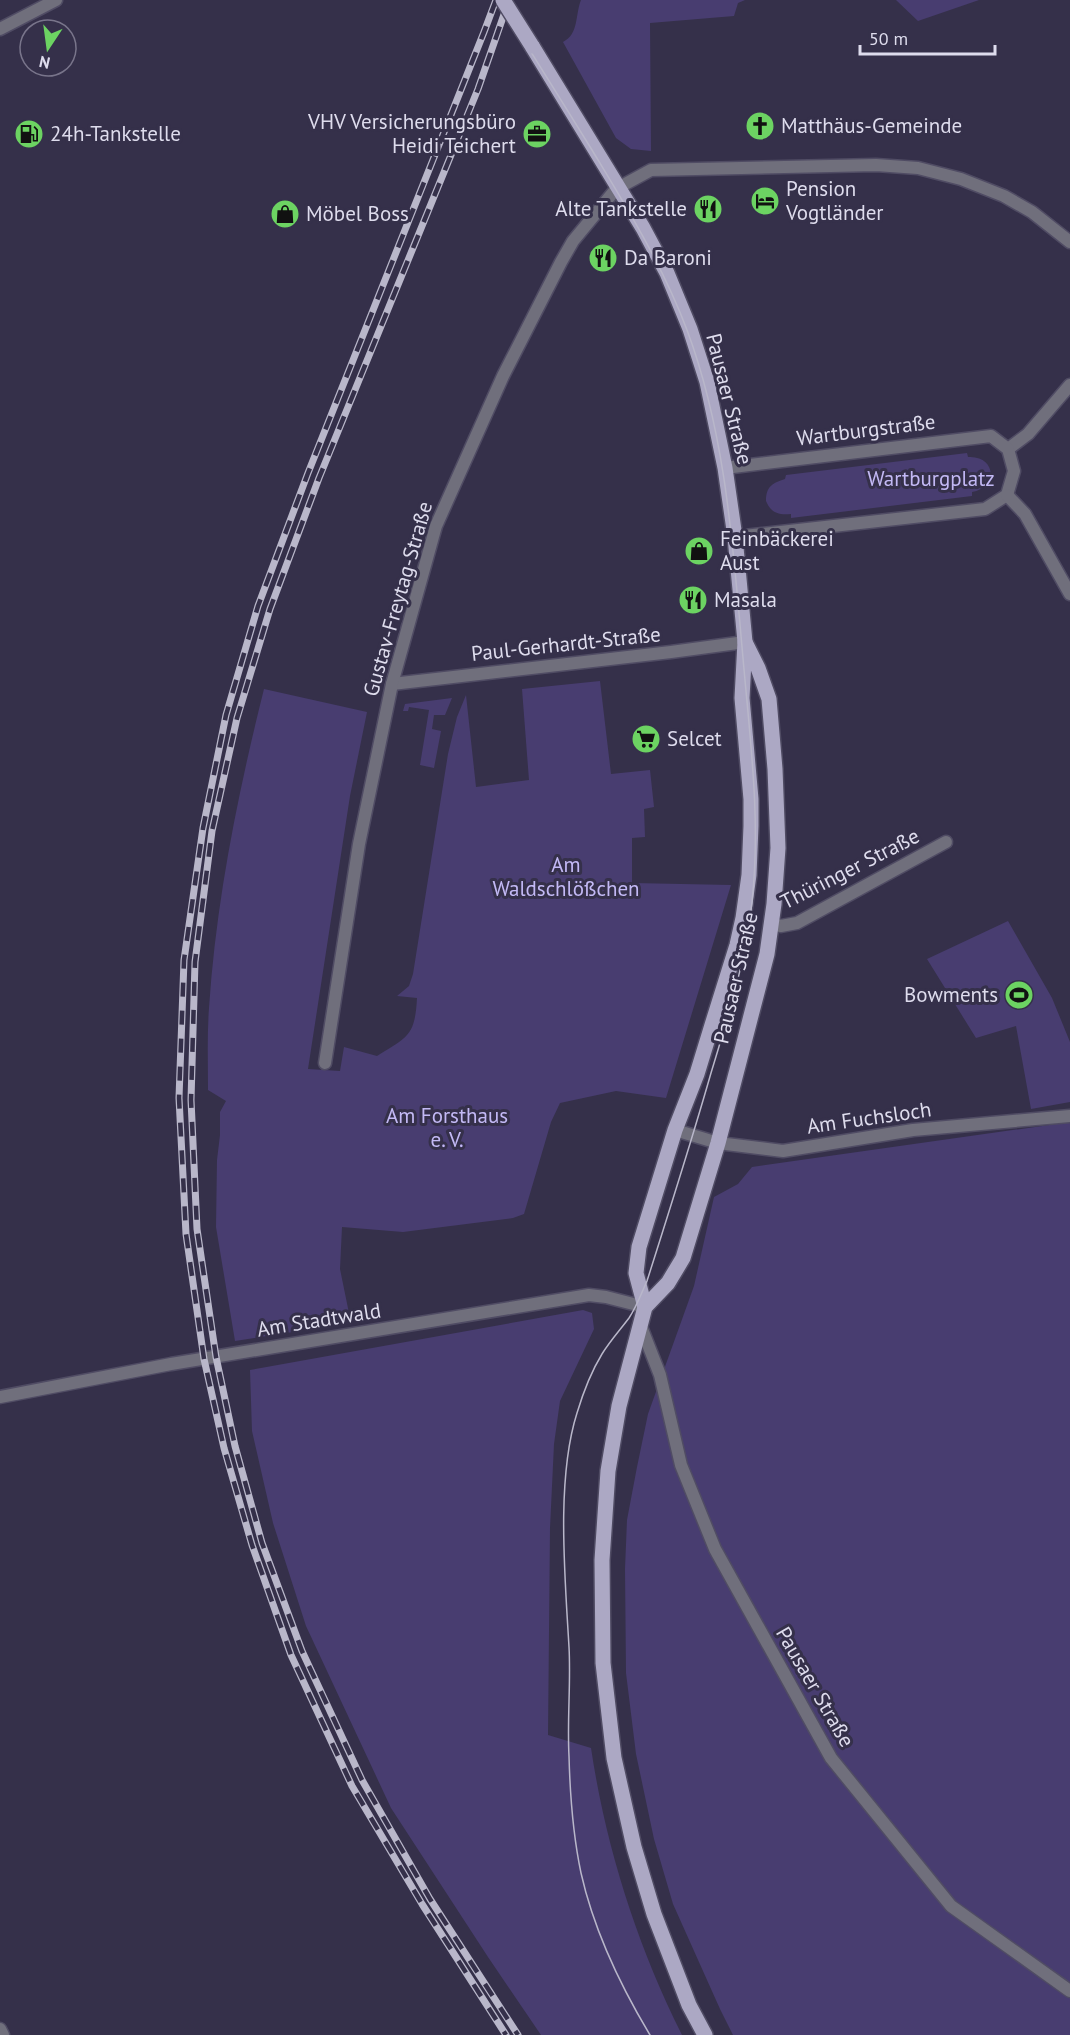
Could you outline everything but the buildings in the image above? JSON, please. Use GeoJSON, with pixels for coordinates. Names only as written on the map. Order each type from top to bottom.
{"type":"FeatureCollection","features":[{"type":"Feature","properties":{"kind":"main road","name":"Pausaer Straße"},"geometry":{"type":"LineString","coordinates":[[503,0],[619,188],[667,273],[690,329],[707,382],[725,468],[735,537],[745,642],[742,699],[751,808],[747,886],[737,945],[697,1074],[675,1130],[639,1247],[636,1273],[645,1307]]}},
{"type":"Feature","properties":{"kind":"main road","name":"Pausaer Straße"},"geometry":{"type":"LineString","coordinates":[[705,2035],[689,2005],[654,1914],[634,1847],[614,1758],[603,1663],[602,1560],[608,1471],[620,1406],[640,1324],[645,1307],[668,1283],[683,1258],[718,1143],[767,954],[778,848],[776,769],[769,699],[758,668],[745,642]]}},
{"type":"Feature","properties":{"kind":"street"},"geometry":{"type":"LineString","coordinates":[[0,29],[56,0]]}},
{"type":"Feature","properties":{"kind":"street","name":"Gustav-Freytag-Straße"},"geometry":{"type":"LineString","coordinates":[[326,1063],[359,844],[392,684],[436,526],[503,376],[561,262],[573,241],[619,188],[651,170],[876,165],[918,168],[961,178],[1004,196],[1032,212],[1070,242]]}},
{"type":"Feature","properties":{"kind":"street"},"geometry":{"type":"LineString","coordinates":[[735,537],[985,509],[1007,495],[1014,471],[1008,449],[1028,434],[1070,385]]}},
{"type":"Feature","properties":{"kind":"street","name":"Wartburgstraße"},"geometry":{"type":"LineString","coordinates":[[725,468],[990,436],[1008,449]]}},
{"type":"Feature","properties":{"kind":"street"},"geometry":{"type":"LineString","coordinates":[[1007,495],[1025,514],[1070,594]]}},
{"type":"Feature","properties":{"kind":"street","name":"Paul-Gerhardt-Straße"},"geometry":{"type":"LineString","coordinates":[[392,684],[745,642]]}},
{"type":"Feature","properties":{"kind":"street","name":"Thüringer Straße"},"geometry":{"type":"LineString","coordinates":[[771,924],[781,926],[797,923],[946,842]]}},
{"type":"Feature","properties":{"kind":"street","name":"Am Fuchsloch"},"geometry":{"type":"LineString","coordinates":[[675,1130],[718,1143],[783,1151],[913,1130],[1070,1116]]}},
{"type":"Feature","properties":{"kind":"street","name":"Am Stadtwald"},"geometry":{"type":"LineString","coordinates":[[0,1397],[171,1364],[589,1295],[645,1307]]}},
{"type":"Feature","properties":{"kind":"street","name":"Pausaer Straße"},"geometry":{"type":"LineString","coordinates":[[640,1324],[660,1375],[681,1465],[715,1549],[831,1758],[951,1906],[1070,1991]]}},
{"type":"Feature","properties":{"kind":"street"},"geometry":{"type":"LineString","coordinates":[[0,2029],[3,2035]]}},
{"type":"Feature","properties":{"kind":"green space"},"geometry":{"type":"Polygon","coordinates":[[[581,0],[745,0],[738,3],[734,16],[650,23],[651,151],[631,149],[616,138],[563,42],[572,34],[581,0]]]}},
{"type":"Feature","properties":{"kind":"green space"},"geometry":{"type":"Polygon","coordinates":[[[896,0],[979,0],[918,21],[896,0]]]}},
{"type":"Feature","properties":{"kind":"green space","name":"Wartburgplatz"},"geometry":{"type":"Polygon","coordinates":[[[967,453],[968,457],[984,461],[991,472],[987,484],[972,492],[972,496],[791,518],[791,514],[773,511],[766,501],[769,489],[785,479],[786,475],[967,453]]]}},
{"type":"Feature","properties":{"kind":"green space","name":"Am Forsthaus e. V."},"geometry":{"type":"Polygon","coordinates":[[[600,681],[611,774],[650,770],[654,807],[644,809],[645,837],[632,838],[632,883],[731,885],[666,1098],[616,1091],[560,1103],[551,1122],[524,1214],[513,1218],[403,1232],[342,1227],[340,1269],[351,1323],[235,1341],[216,1227],[220,1112],[226,1101],[208,1090],[208,1018],[212,968],[229,847],[264,689],[367,712],[350,796],[308,1069],[340,1071],[344,1047],[377,1056],[402,1040],[414,1021],[417,998],[397,996],[409,986],[413,974],[448,754],[457,717],[466,695],[476,787],[529,780],[522,689],[600,681]]]}},
{"type":"Feature","properties":{"kind":"green space"},"geometry":{"type":"Polygon","coordinates":[[[452,698],[445,715],[434,715],[432,729],[441,731],[434,768],[420,765],[429,710],[409,707],[408,711],[403,711],[405,704],[452,698]]]}},
{"type":"Feature","properties":{"kind":"green space"},"geometry":{"type":"Polygon","coordinates":[[[1008,921],[1052,998],[1070,1042],[1070,1102],[1031,1109],[1016,1026],[976,1038],[927,959],[1008,921]]]}},
{"type":"Feature","properties":{"kind":"green space"},"geometry":{"type":"Polygon","coordinates":[[[1070,1122],[1070,2035],[733,2035],[673,1904],[654,1839],[636,1754],[626,1673],[627,1520],[648,1414],[694,1286],[714,1197],[738,1184],[752,1167],[1070,1122]]]}},
{"type":"Feature","properties":{"kind":"green space"},"geometry":{"type":"Polygon","coordinates":[[[583,1310],[592,1313],[594,1329],[560,1401],[554,1444],[550,1528],[548,1735],[591,1748],[605,1822],[625,1895],[651,1966],[682,2035],[541,2035],[391,1808],[306,1626],[273,1523],[252,1431],[250,1370],[583,1310]]]}},
{"type":"Feature","properties":{"kind":"tram line"},"geometry":{"type":"LineString","coordinates":[[498,0],[631,216],[656,260],[687,330],[711,410],[726,492],[736,575],[751,749],[755,810],[754,871],[749,924],[736,988],[647,1281],[632,1313],[605,1349],[591,1375],[570,1439],[566,1468],[564,1560],[569,1661],[571,1800],[576,1844],[586,1895],[601,1937],[618,1977],[650,2035]]}},
{"type":"Feature","properties":{"kind":"railway"},"geometry":{"type":"LineString","coordinates":[[496,0],[308,473],[258,606],[226,715],[203,828],[184,960],[179,1098],[186,1234],[204,1359],[224,1448],[252,1545],[291,1655],[352,1786],[422,1904],[506,2035]]}},
{"type":"Feature","properties":{"kind":"railway"},"geometry":{"type":"LineString","coordinates":[[509,0],[478,89],[319,478],[270,609],[237,718],[212,831],[195,962],[191,1100],[197,1229],[216,1357],[235,1446],[262,1543],[302,1651],[362,1780],[430,1899],[518,2035]]}},
{"type":"Feature","properties":{"kind":"place","name":"Matthäus-Gemeinde"},"geometry":{"type":"Point","coordinates":[760,126]}},
{"type":"Feature","properties":{"kind":"place","name":"24h-Tankstelle"},"geometry":{"type":"Point","coordinates":[29,134]}},
{"type":"Feature","properties":{"kind":"place","name":"VHV Versicherungsbüro Heidi Teichert"},"geometry":{"type":"Point","coordinates":[537,134]}},
{"type":"Feature","properties":{"kind":"place","name":"Pension Vogtländer"},"geometry":{"type":"Point","coordinates":[765,201]}},
{"type":"Feature","properties":{"kind":"place","name":"Alte Tankstelle"},"geometry":{"type":"Point","coordinates":[708,209]}},
{"type":"Feature","properties":{"kind":"place","name":"Möbel Boss"},"geometry":{"type":"Point","coordinates":[285,214]}},
{"type":"Feature","properties":{"kind":"place","name":"Da Baroni"},"geometry":{"type":"Point","coordinates":[603,258]}},
{"type":"Feature","properties":{"kind":"place","name":"Feinbäckerei Aust"},"geometry":{"type":"Point","coordinates":[699,551]}},
{"type":"Feature","properties":{"kind":"place","name":"Masala"},"geometry":{"type":"Point","coordinates":[693,600]}},
{"type":"Feature","properties":{"kind":"place","name":"Selcet"},"geometry":{"type":"Point","coordinates":[646,739]}},
{"type":"Feature","properties":{"kind":"place","name":"Bowments"},"geometry":{"type":"Point","coordinates":[1019,995]}},
{"type":"Feature","properties":{"kind":"park label","name":"Am Waldschlößchen"},"geometry":{"type":"Point","coordinates":[566,877]}}]}
